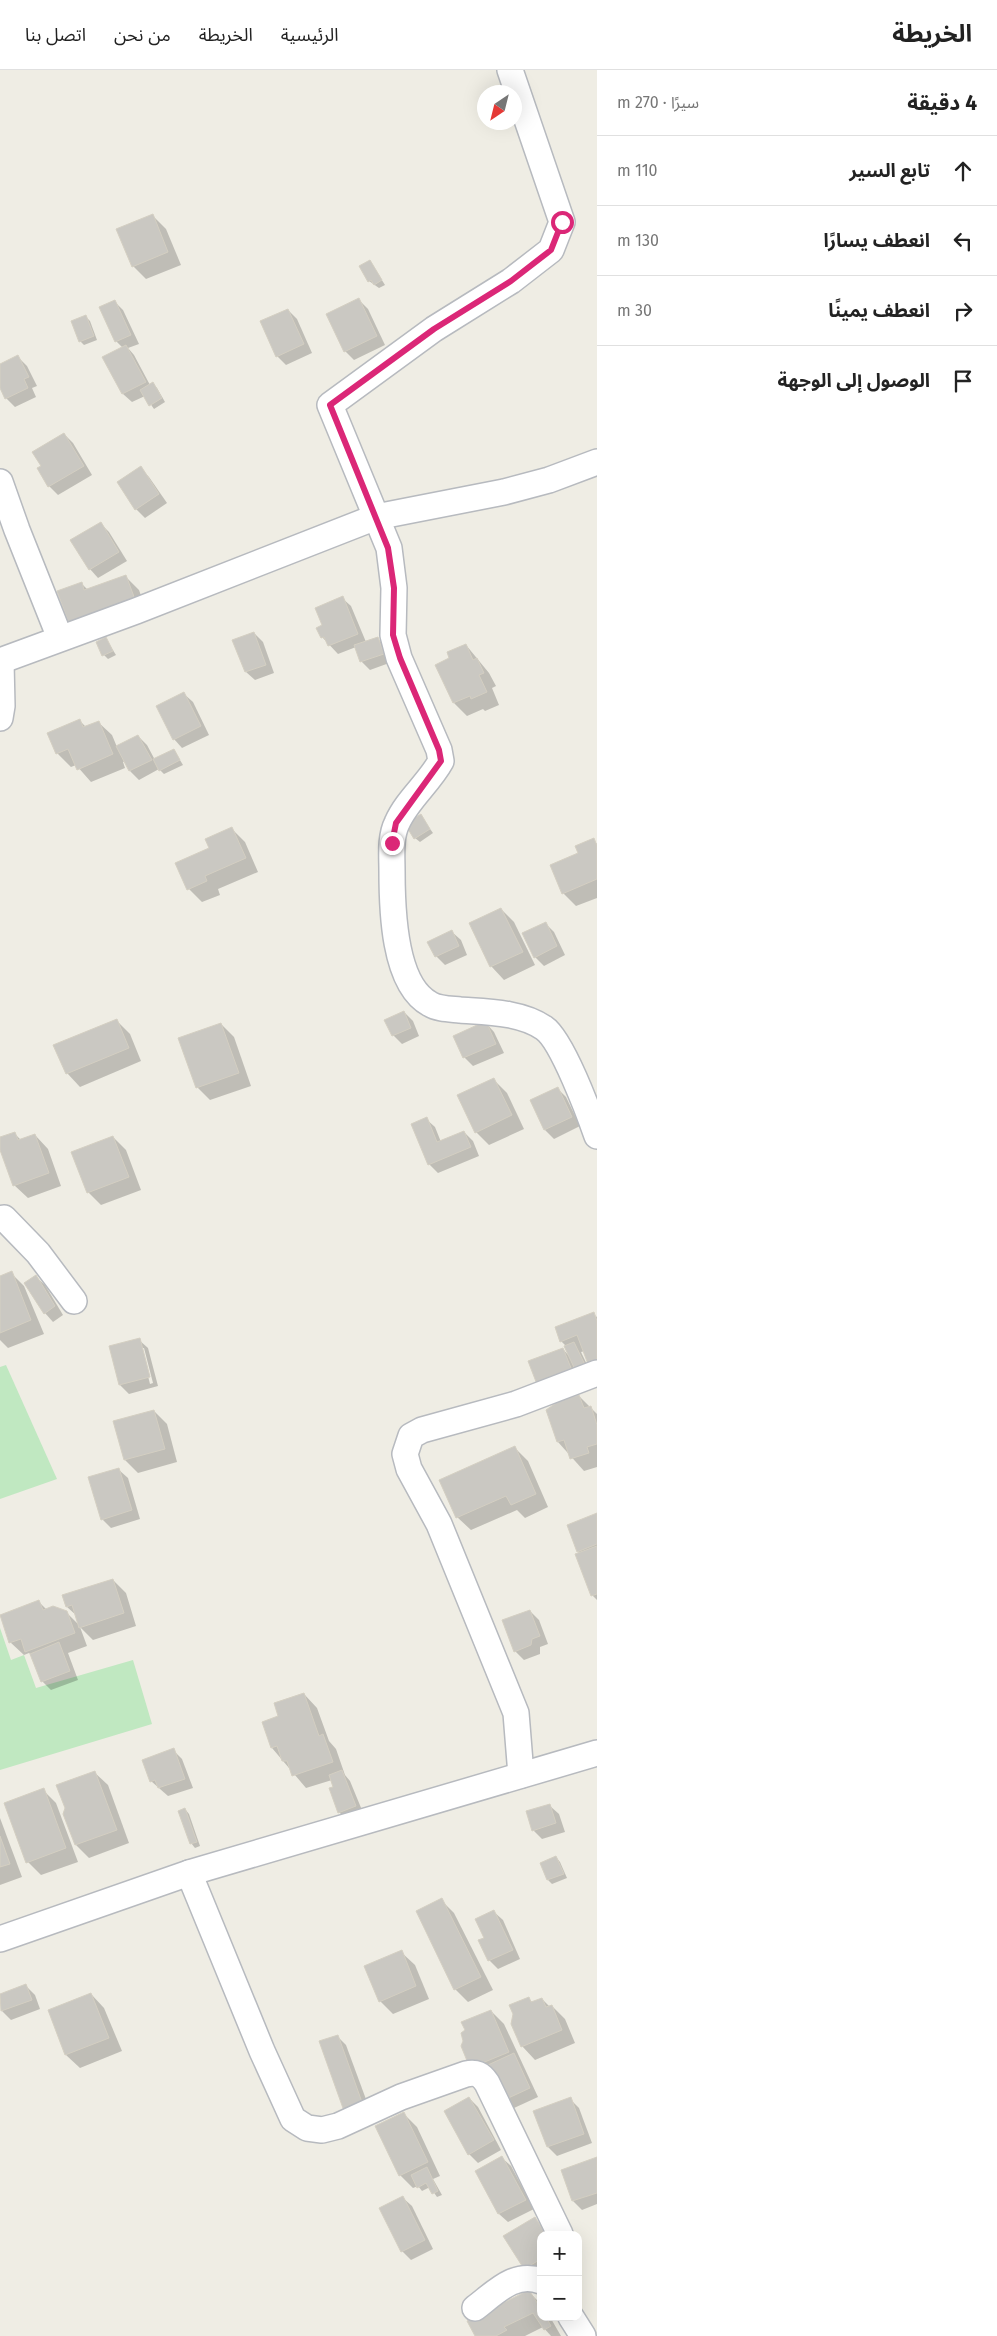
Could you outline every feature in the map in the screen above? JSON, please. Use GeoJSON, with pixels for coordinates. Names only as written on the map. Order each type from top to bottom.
{"type":"FeatureCollection","features":[{"type":"Feature","properties":{"kind":"street"},"geometry":{"type":"LineString","coordinates":[[510,70],[562,222],[551,250],[518,276],[434,329],[330,405],[388,548],[392,566],[393,635],[400,658],[439,750],[441,761],[396,823],[392,843],[392,914],[398,953],[414,989],[430,1004],[448,1009],[501,1014],[531,1021],[546,1029],[555,1040],[583,1098],[597,1136]]}},
{"type":"Feature","properties":{"kind":"street"},"geometry":{"type":"LineString","coordinates":[[0,718],[2,706],[0,662],[376,517],[504,492],[548,480],[597,462]]}},
{"type":"Feature","properties":{"kind":"street"},"geometry":{"type":"LineString","coordinates":[[0,482],[60,638]]}},
{"type":"Feature","properties":{"kind":"street"},"geometry":{"type":"LineString","coordinates":[[2,1214],[38,1253],[74,1301]]}},
{"type":"Feature","properties":{"kind":"street"},"geometry":{"type":"LineString","coordinates":[[521,1775],[516,1713],[439,1524],[409,1469],[405,1454],[411,1436],[422,1430],[516,1404],[597,1373]]}},
{"type":"Feature","properties":{"kind":"street"},"geometry":{"type":"LineString","coordinates":[[0,1939],[189,1873],[597,1753]]}},
{"type":"Feature","properties":{"kind":"street"},"geometry":{"type":"LineString","coordinates":[[189,1873],[258,2042],[294,2119],[307,2128],[322,2130],[338,2126],[401,2097],[466,2074],[476,2073],[482,2076],[487,2084],[559,2231]]}},
{"type":"Feature","properties":{"kind":"street"},"geometry":{"type":"LineString","coordinates":[[475,2308],[512,2280],[533,2278],[537,2280]]}},
{"type":"Feature","properties":{"kind":"street"},"geometry":{"type":"LineString","coordinates":[[574,2321],[583,2336]]}},
{"type":"Feature","properties":{"kind":"green space"},"geometry":{"type":"Polygon","coordinates":[[[6,1365],[57,1479],[0,1499],[0,1367],[6,1365]]]}},
{"type":"Feature","properties":{"kind":"green space"},"geometry":{"type":"Polygon","coordinates":[[[0,1628],[11,1660],[24,1655],[36,1688],[133,1660],[152,1724],[0,1770],[0,1628]]]}},
{"type":"Feature","properties":{"kind":"building"},"geometry":{"type":"Polygon","coordinates":[[[153,214],[168,252],[132,267],[116,229],[153,214]]]}},
{"type":"Feature","properties":{"kind":"building"},"geometry":{"type":"Polygon","coordinates":[[[370,260],[382,280],[374,285],[371,280],[368,282],[359,266],[370,260]]]}},
{"type":"Feature","properties":{"kind":"building"},"geometry":{"type":"Polygon","coordinates":[[[359,298],[377,336],[344,352],[326,314],[359,298]]]}},
{"type":"Feature","properties":{"kind":"building"},"geometry":{"type":"Polygon","coordinates":[[[115,300],[131,335],[115,342],[99,307],[115,300]]]}},
{"type":"Feature","properties":{"kind":"building"},"geometry":{"type":"Polygon","coordinates":[[[288,309],[304,344],[276,357],[260,321],[288,309]]]}},
{"type":"Feature","properties":{"kind":"building"},"geometry":{"type":"Polygon","coordinates":[[[86,315],[94,336],[79,342],[71,321],[86,315]]]}},
{"type":"Feature","properties":{"kind":"building"},"geometry":{"type":"Polygon","coordinates":[[[126,345],[146,382],[122,394],[102,357],[126,345]]]}},
{"type":"Feature","properties":{"kind":"building"},"geometry":{"type":"Polygon","coordinates":[[[18,355],[29,377],[24,379],[28,388],[5,399],[0,388],[0,364],[18,355]]]}},
{"type":"Feature","properties":{"kind":"building"},"geometry":{"type":"Polygon","coordinates":[[[153,382],[162,398],[149,406],[140,390],[153,382]]]}},
{"type":"Feature","properties":{"kind":"building"},"geometry":{"type":"Polygon","coordinates":[[[64,433],[84,466],[48,487],[37,468],[41,466],[32,452],[64,433]]]}},
{"type":"Feature","properties":{"kind":"building"},"geometry":{"type":"Polygon","coordinates":[[[141,466],[159,494],[135,510],[117,482],[141,466]]]}},
{"type":"Feature","properties":{"kind":"building"},"geometry":{"type":"Polygon","coordinates":[[[101,522],[119,552],[89,570],[70,540],[101,522]]]}},
{"type":"Feature","properties":{"kind":"building"},"geometry":{"type":"Polygon","coordinates":[[[126,575],[137,605],[71,629],[57,591],[82,582],[84,590],[126,575]]]}},
{"type":"Feature","properties":{"kind":"building"},"geometry":{"type":"Polygon","coordinates":[[[343,596],[358,634],[328,646],[324,637],[321,638],[316,628],[322,625],[315,608],[343,596]]]}},
{"type":"Feature","properties":{"kind":"building"},"geometry":{"type":"Polygon","coordinates":[[[254,632],[266,665],[245,672],[232,640],[254,632]]]}},
{"type":"Feature","properties":{"kind":"building"},"geometry":{"type":"Polygon","coordinates":[[[106,637],[113,651],[102,656],[96,642],[106,637]]]}},
{"type":"Feature","properties":{"kind":"building"},"geometry":{"type":"Polygon","coordinates":[[[378,637],[384,654],[360,662],[354,645],[378,637]]]}},
{"type":"Feature","properties":{"kind":"building"},"geometry":{"type":"Polygon","coordinates":[[[466,644],[473,660],[477,658],[484,673],[479,675],[487,692],[471,699],[470,696],[453,703],[435,665],[449,658],[447,652],[466,644]]]}},
{"type":"Feature","properties":{"kind":"building"},"geometry":{"type":"Polygon","coordinates":[[[184,692],[201,726],[173,740],[156,706],[184,692]]]}},
{"type":"Feature","properties":{"kind":"building"},"geometry":{"type":"Polygon","coordinates":[[[80,719],[83,727],[99,721],[113,754],[77,770],[68,749],[56,754],[47,733],[80,719]]]}},
{"type":"Feature","properties":{"kind":"building"},"geometry":{"type":"Polygon","coordinates":[[[138,735],[152,760],[129,771],[116,746],[138,735]]]}},
{"type":"Feature","properties":{"kind":"building"},"geometry":{"type":"Polygon","coordinates":[[[174,749],[180,760],[159,771],[153,759],[174,749]]]}},
{"type":"Feature","properties":{"kind":"building"},"geometry":{"type":"Polygon","coordinates":[[[421,814],[430,829],[414,839],[405,824],[421,814]]]}},
{"type":"Feature","properties":{"kind":"building"},"geometry":{"type":"Polygon","coordinates":[[[232,827],[246,858],[205,876],[207,881],[187,890],[175,863],[209,848],[205,839],[232,827]]]}},
{"type":"Feature","properties":{"kind":"building"},"geometry":{"type":"Polygon","coordinates":[[[594,838],[597,846],[597,879],[562,894],[550,865],[578,853],[575,846],[594,838]]]}},
{"type":"Feature","properties":{"kind":"building"},"geometry":{"type":"Polygon","coordinates":[[[501,908],[523,952],[490,967],[469,923],[501,908]]]}},
{"type":"Feature","properties":{"kind":"building"},"geometry":{"type":"Polygon","coordinates":[[[546,922],[557,946],[534,958],[522,933],[546,922]]]}},
{"type":"Feature","properties":{"kind":"building"},"geometry":{"type":"Polygon","coordinates":[[[452,930],[459,946],[435,957],[427,942],[452,930]]]}},
{"type":"Feature","properties":{"kind":"building"},"geometry":{"type":"Polygon","coordinates":[[[404,1011],[411,1028],[392,1036],[384,1020],[404,1011]]]}},
{"type":"Feature","properties":{"kind":"building"},"geometry":{"type":"Polygon","coordinates":[[[117,1019],[129,1048],[66,1074],[53,1045],[117,1019]]]}},
{"type":"Feature","properties":{"kind":"building"},"geometry":{"type":"Polygon","coordinates":[[[486,1021],[496,1044],[463,1058],[453,1036],[486,1021]]]}},
{"type":"Feature","properties":{"kind":"building"},"geometry":{"type":"Polygon","coordinates":[[[221,1023],[239,1073],[196,1088],[178,1038],[221,1023]]]}},
{"type":"Feature","properties":{"kind":"building"},"geometry":{"type":"Polygon","coordinates":[[[494,1078],[512,1115],[475,1133],[457,1095],[494,1078]]]}},
{"type":"Feature","properties":{"kind":"building"},"geometry":{"type":"Polygon","coordinates":[[[558,1087],[572,1117],[544,1130],[530,1100],[558,1087]]]}},
{"type":"Feature","properties":{"kind":"building"},"geometry":{"type":"Polygon","coordinates":[[[427,1117],[437,1142],[464,1131],[471,1147],[428,1165],[411,1124],[427,1117]]]}},
{"type":"Feature","properties":{"kind":"building"},"geometry":{"type":"Polygon","coordinates":[[[15,1132],[18,1140],[35,1134],[49,1173],[13,1186],[0,1150],[0,1137],[15,1132]]]}},
{"type":"Feature","properties":{"kind":"building"},"geometry":{"type":"Polygon","coordinates":[[[113,1136],[129,1177],[87,1193],[71,1152],[113,1136]]]}},
{"type":"Feature","properties":{"kind":"building"},"geometry":{"type":"Polygon","coordinates":[[[12,1271],[31,1320],[0,1333],[0,1276],[12,1271]]]}},
{"type":"Feature","properties":{"kind":"building"},"geometry":{"type":"Polygon","coordinates":[[[36,1275],[55,1306],[44,1314],[24,1283],[36,1275]]]}},
{"type":"Feature","properties":{"kind":"building"},"geometry":{"type":"Polygon","coordinates":[[[594,1312],[597,1321],[597,1370],[591,1372],[577,1335],[560,1342],[555,1327],[594,1312]]]}},
{"type":"Feature","properties":{"kind":"building"},"geometry":{"type":"Polygon","coordinates":[[[140,1338],[150,1377],[119,1385],[109,1346],[140,1338]]]}},
{"type":"Feature","properties":{"kind":"building"},"geometry":{"type":"Polygon","coordinates":[[[574,1342],[588,1371],[578,1376],[564,1346],[574,1342]]]}},
{"type":"Feature","properties":{"kind":"building"},"geometry":{"type":"Polygon","coordinates":[[[563,1348],[575,1378],[540,1392],[528,1361],[563,1348]]]}},
{"type":"Feature","properties":{"kind":"building"},"geometry":{"type":"Polygon","coordinates":[[[579,1395],[584,1408],[591,1406],[597,1425],[597,1444],[587,1447],[589,1453],[570,1459],[564,1440],[557,1442],[546,1410],[559,1401],[579,1395]]]}},
{"type":"Feature","properties":{"kind":"building"},"geometry":{"type":"Polygon","coordinates":[[[154,1410],[165,1449],[124,1460],[113,1421],[154,1410]]]}},
{"type":"Feature","properties":{"kind":"building"},"geometry":{"type":"Polygon","coordinates":[[[515,1446],[536,1494],[511,1505],[506,1496],[456,1518],[439,1480],[515,1446]]]}},
{"type":"Feature","properties":{"kind":"building"},"geometry":{"type":"Polygon","coordinates":[[[119,1468],[132,1510],[101,1520],[88,1477],[119,1468]]]}},
{"type":"Feature","properties":{"kind":"building"},"geometry":{"type":"Polygon","coordinates":[[[597,1513],[597,1544],[577,1552],[567,1525],[597,1513]]]}},
{"type":"Feature","properties":{"kind":"building"},"geometry":{"type":"Polygon","coordinates":[[[597,1546],[597,1594],[591,1596],[575,1554],[597,1546]]]}},
{"type":"Feature","properties":{"kind":"building"},"geometry":{"type":"Polygon","coordinates":[[[113,1579],[124,1613],[79,1628],[72,1605],[66,1607],[62,1595],[113,1579]]]}},
{"type":"Feature","properties":{"kind":"building"},"geometry":{"type":"Polygon","coordinates":[[[39,1600],[43,1610],[53,1606],[67,1611],[75,1633],[25,1652],[21,1639],[9,1643],[0,1615],[39,1600]]]}},
{"type":"Feature","properties":{"kind":"building"},"geometry":{"type":"Polygon","coordinates":[[[530,1610],[540,1636],[532,1639],[531,1645],[514,1652],[502,1620],[530,1610]]]}},
{"type":"Feature","properties":{"kind":"building"},"geometry":{"type":"Polygon","coordinates":[[[59,1642],[70,1671],[41,1682],[30,1654],[59,1642]]]}},
{"type":"Feature","properties":{"kind":"building"},"geometry":{"type":"Polygon","coordinates":[[[304,1693],[319,1736],[323,1734],[333,1762],[292,1776],[287,1761],[282,1761],[277,1746],[271,1748],[262,1722],[278,1716],[274,1703],[304,1693]]]}},
{"type":"Feature","properties":{"kind":"building"},"geometry":{"type":"Polygon","coordinates":[[[174,1748],[185,1779],[158,1788],[155,1780],[150,1782],[142,1760],[174,1748]]]}},
{"type":"Feature","properties":{"kind":"building"},"geometry":{"type":"Polygon","coordinates":[[[342,1770],[356,1806],[338,1813],[329,1788],[333,1787],[329,1775],[342,1770]]]}},
{"type":"Feature","properties":{"kind":"building"},"geometry":{"type":"Polygon","coordinates":[[[95,1771],[117,1830],[75,1845],[63,1814],[65,1808],[56,1785],[95,1771]]]}},
{"type":"Feature","properties":{"kind":"building"},"geometry":{"type":"Polygon","coordinates":[[[44,1788],[66,1848],[26,1863],[4,1803],[44,1788]]]}},
{"type":"Feature","properties":{"kind":"building"},"geometry":{"type":"Polygon","coordinates":[[[550,1804],[556,1823],[532,1831],[526,1811],[550,1804]]]}},
{"type":"Feature","properties":{"kind":"building"},"geometry":{"type":"Polygon","coordinates":[[[185,1808],[197,1842],[190,1844],[178,1811],[185,1808]]]}},
{"type":"Feature","properties":{"kind":"building"},"geometry":{"type":"Polygon","coordinates":[[[0,1836],[10,1864],[0,1867],[0,1836]]]}},
{"type":"Feature","properties":{"kind":"building"},"geometry":{"type":"Polygon","coordinates":[[[556,1856],[564,1874],[547,1880],[540,1863],[556,1856]]]}},
{"type":"Feature","properties":{"kind":"building"},"geometry":{"type":"Polygon","coordinates":[[[442,1898],[481,1977],[454,1990],[416,1911],[442,1898]]]}},
{"type":"Feature","properties":{"kind":"building"},"geometry":{"type":"Polygon","coordinates":[[[494,1910],[513,1950],[488,1961],[478,1940],[484,1938],[475,1919],[494,1910]]]}},
{"type":"Feature","properties":{"kind":"building"},"geometry":{"type":"Polygon","coordinates":[[[402,1950],[416,1986],[379,2002],[364,1966],[402,1950]]]}},
{"type":"Feature","properties":{"kind":"building"},"geometry":{"type":"Polygon","coordinates":[[[26,1984],[32,2000],[1,2011],[0,1994],[26,1984]]]}},
{"type":"Feature","properties":{"kind":"building"},"geometry":{"type":"Polygon","coordinates":[[[91,1993],[109,2038],[65,2055],[48,2010],[91,1993]]]}},
{"type":"Feature","properties":{"kind":"building"},"geometry":{"type":"Polygon","coordinates":[[[529,1997],[531,2002],[542,1998],[546,2007],[552,2005],[562,2030],[521,2047],[511,2024],[513,2014],[509,2005],[529,1997]]]}},
{"type":"Feature","properties":{"kind":"building"},"geometry":{"type":"Polygon","coordinates":[[[491,2010],[509,2052],[470,2068],[461,2046],[463,2041],[461,2033],[465,2030],[461,2022],[491,2010]]]}},
{"type":"Feature","properties":{"kind":"building"},"geometry":{"type":"Polygon","coordinates":[[[338,2035],[363,2105],[344,2111],[319,2041],[338,2035]]]}},
{"type":"Feature","properties":{"kind":"building"},"geometry":{"type":"Polygon","coordinates":[[[514,2053],[530,2088],[504,2100],[488,2065],[514,2053]]]}},
{"type":"Feature","properties":{"kind":"building"},"geometry":{"type":"Polygon","coordinates":[[[469,2097],[494,2140],[468,2155],[444,2111],[469,2097]]]}},
{"type":"Feature","properties":{"kind":"building"},"geometry":{"type":"Polygon","coordinates":[[[571,2097],[584,2134],[547,2147],[533,2111],[571,2097]]]}},
{"type":"Feature","properties":{"kind":"building"},"geometry":{"type":"Polygon","coordinates":[[[404,2112],[428,2162],[399,2176],[375,2126],[404,2112]]]}},
{"type":"Feature","properties":{"kind":"building"},"geometry":{"type":"Polygon","coordinates":[[[502,2156],[526,2200],[498,2214],[475,2171],[502,2156]]]}},
{"type":"Feature","properties":{"kind":"building"},"geometry":{"type":"Polygon","coordinates":[[[597,2157],[597,2193],[572,2201],[561,2170],[597,2157]]]}},
{"type":"Feature","properties":{"kind":"building"},"geometry":{"type":"Polygon","coordinates":[[[427,2167],[438,2191],[432,2194],[426,2183],[417,2188],[411,2175],[427,2167]]]}},
{"type":"Feature","properties":{"kind":"building"},"geometry":{"type":"Polygon","coordinates":[[[403,2196],[425,2240],[401,2252],[379,2208],[403,2196]]]}},
{"type":"Feature","properties":{"kind":"building"},"geometry":{"type":"Polygon","coordinates":[[[535,2217],[544,2231],[537,2231],[537,2261],[524,2269],[503,2236],[535,2217]]]}},
{"type":"Feature","properties":{"kind":"building"},"geometry":{"type":"Polygon","coordinates":[[[529,2290],[537,2303],[537,2319],[533,2313],[504,2327],[507,2330],[496,2336],[475,2336],[467,2321],[529,2290]]]}},
{"type":"Feature","properties":{"kind":"building"},"geometry":{"type":"Polygon","coordinates":[[[538,2321],[548,2321],[551,2326],[544,2330],[538,2321]]]}},
{"type":"Feature","properties":{"kind":"route"},"geometry":{"type":"LineString","coordinates":[[392,843],[396,823],[441,761],[439,750],[400,658],[393,635],[394,588],[388,548],[330,405],[434,329],[511,281],[551,250],[562,222]]}}]}
